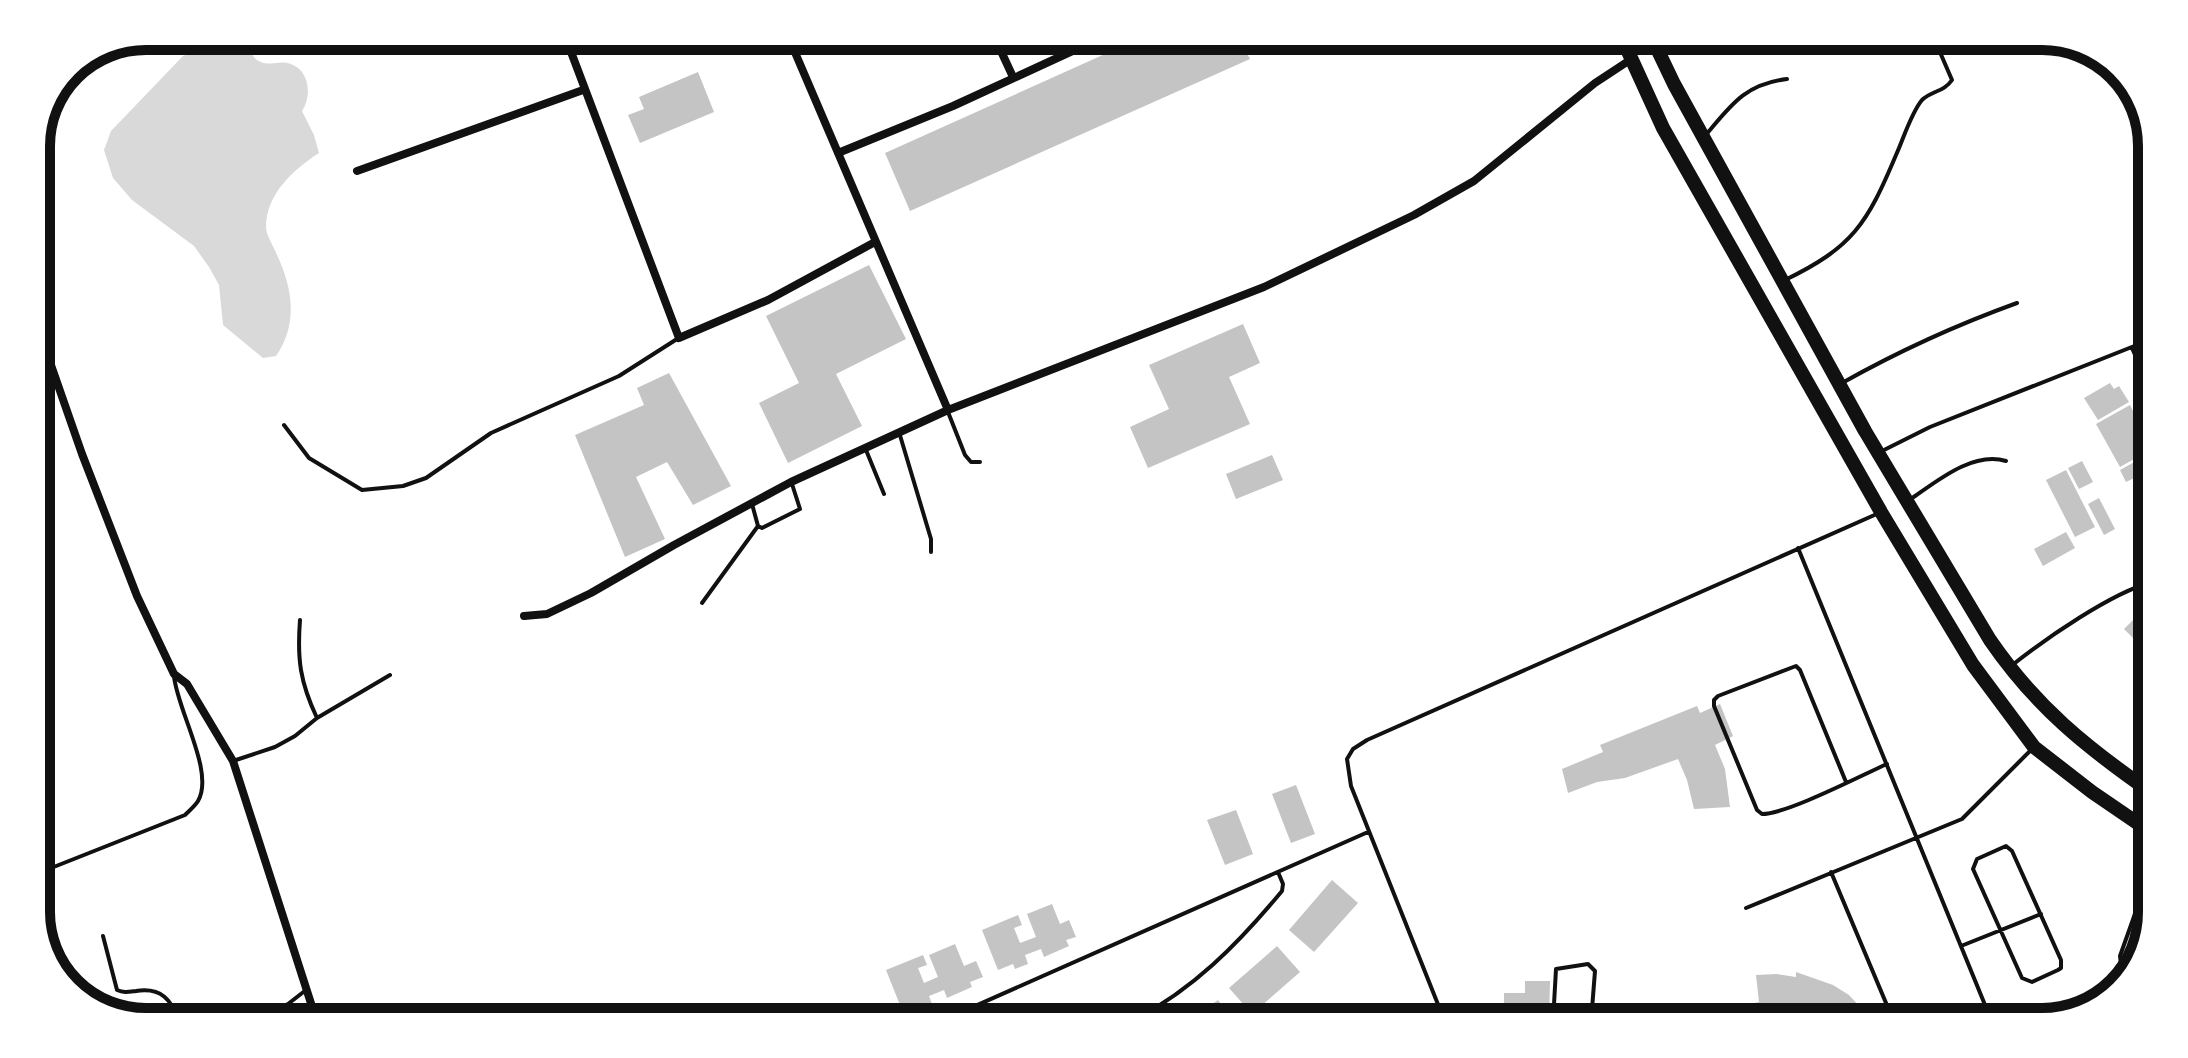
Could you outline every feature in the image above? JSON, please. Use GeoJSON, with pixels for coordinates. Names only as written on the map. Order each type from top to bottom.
{"type":"FeatureCollection","features":[{"type":"Feature","properties":{"kind":"main road"},"geometry":{"type":"LineString","coordinates":[[1626,50],[1648,97],[1881,512],[1973,665],[2034,747],[2138,823]]}},
{"type":"Feature","properties":{"kind":"main road"},"geometry":{"type":"LineString","coordinates":[[1658,50],[1703,138],[1905,502],[2009,667],[2062,726],[2138,783]]}},
{"type":"Feature","properties":{"kind":"main road"},"geometry":{"type":"LineString","coordinates":[[1648,97],[1674,84]]}},
{"type":"Feature","properties":{"kind":"street"},"geometry":{"type":"LineString","coordinates":[[570,50],[679,338],[768,300],[875,242]]}},
{"type":"Feature","properties":{"kind":"street"},"geometry":{"type":"LineString","coordinates":[[794,50],[948,410]]}},
{"type":"Feature","properties":{"kind":"street"},"geometry":{"type":"LineString","coordinates":[[1000,50],[1013,77]]}},
{"type":"Feature","properties":{"kind":"street"},"geometry":{"type":"LineString","coordinates":[[838,153],[953,106],[1074,50]]}},
{"type":"Feature","properties":{"kind":"street"},"geometry":{"type":"LineString","coordinates":[[524,616],[547,614],[591,593],[791,482],[948,410],[1264,287],[1351,246],[1474,181],[1595,83],[1630,60]]}},
{"type":"Feature","properties":{"kind":"street"},"geometry":{"type":"LineString","coordinates":[[357,171],[583,90]]}},
{"type":"Feature","properties":{"kind":"street"},"geometry":{"type":"LineString","coordinates":[[50,362],[137,596],[174,674],[187,684],[198,699],[233,761],[312,1008]]}},
{"type":"Feature","properties":{"kind":"lane"},"geometry":{"type":"LineString","coordinates":[[1783,281],[1829,257],[1849,240],[1869,212],[1902,137],[1923,99],[1947,88],[1952,80],[1939,50]]}},
{"type":"Feature","properties":{"kind":"lane"},"geometry":{"type":"LineString","coordinates":[[1703,138],[1736,99],[1768,81],[1787,79]]}},
{"type":"Feature","properties":{"kind":"lane"},"geometry":{"type":"LineString","coordinates":[[1840,384],[1894,354],[1969,320],[2017,303]]}},
{"type":"Feature","properties":{"kind":"lane"},"geometry":{"type":"LineString","coordinates":[[284,425],[309,458],[362,490],[403,486],[426,478],[491,433],[619,376],[679,338]]}},
{"type":"Feature","properties":{"kind":"lane"},"geometry":{"type":"LineString","coordinates":[[1878,453],[1930,427],[2138,345]]}},
{"type":"Feature","properties":{"kind":"lane"},"geometry":{"type":"LineString","coordinates":[[2132,348],[2138,362]]}},
{"type":"Feature","properties":{"kind":"lane"},"geometry":{"type":"LineString","coordinates":[[948,410],[965,455],[971,462],[980,462]]}},
{"type":"Feature","properties":{"kind":"lane"},"geometry":{"type":"LineString","coordinates":[[899,432],[933,544],[931,552]]}},
{"type":"Feature","properties":{"kind":"lane"},"geometry":{"type":"LineString","coordinates":[[866,448],[884,494]]}},
{"type":"Feature","properties":{"kind":"lane"},"geometry":{"type":"LineString","coordinates":[[1905,502],[1945,475],[1977,461],[1995,457],[2006,461]]}},
{"type":"Feature","properties":{"kind":"lane"},"geometry":{"type":"LineString","coordinates":[[758,526],[762,528],[800,509],[791,482]]}},
{"type":"Feature","properties":{"kind":"lane"},"geometry":{"type":"LineString","coordinates":[[752,504],[758,526]]}},
{"type":"Feature","properties":{"kind":"lane"},"geometry":{"type":"LineString","coordinates":[[1439,1008],[1351,786],[1347,759],[1353,749],[1367,740],[1881,512]]}},
{"type":"Feature","properties":{"kind":"lane"},"geometry":{"type":"LineString","coordinates":[[702,603],[758,526]]}},
{"type":"Feature","properties":{"kind":"lane"},"geometry":{"type":"LineString","coordinates":[[1798,548],[1986,1008]]}},
{"type":"Feature","properties":{"kind":"lane"},"geometry":{"type":"LineString","coordinates":[[2009,667],[2038,645],[2138,586]]}},
{"type":"Feature","properties":{"kind":"lane"},"geometry":{"type":"LineString","coordinates":[[300,620],[299,665],[304,690],[317,718]]}},
{"type":"Feature","properties":{"kind":"lane"},"geometry":{"type":"LineString","coordinates":[[1846,782],[1796,666],[1731,690],[1714,700],[1757,810],[1762,814],[1767,814],[1846,782],[1887,764]]}},
{"type":"Feature","properties":{"kind":"lane"},"geometry":{"type":"LineString","coordinates":[[50,868],[185,815],[199,799],[203,774],[176,693],[174,674]]}},
{"type":"Feature","properties":{"kind":"lane"},"geometry":{"type":"LineString","coordinates":[[233,761],[275,747],[390,675]]}},
{"type":"Feature","properties":{"kind":"lane"},"geometry":{"type":"LineString","coordinates":[[1746,908],[1968,815],[2034,747]]}},
{"type":"Feature","properties":{"kind":"lane"},"geometry":{"type":"LineString","coordinates":[[971,1008],[1369,832]]}},
{"type":"Feature","properties":{"kind":"lane"},"geometry":{"type":"LineString","coordinates":[[2002,847],[2012,851],[2062,964],[2058,970],[2032,982],[2022,978],[2001,930],[1972,865],[1977,859],[2002,847]]}},
{"type":"Feature","properties":{"kind":"lane"},"geometry":{"type":"LineString","coordinates":[[1154,1008],[1184,990],[1225,956],[1282,891],[1283,884],[1278,872]]}},
{"type":"Feature","properties":{"kind":"lane"},"geometry":{"type":"LineString","coordinates":[[1831,872],[1888,1008]]}},
{"type":"Feature","properties":{"kind":"lane"},"geometry":{"type":"LineString","coordinates":[[2121,966],[2120,956],[2138,904]]}},
{"type":"Feature","properties":{"kind":"lane"},"geometry":{"type":"LineString","coordinates":[[1961,946],[2041,914]]}},
{"type":"Feature","properties":{"kind":"lane"},"geometry":{"type":"LineString","coordinates":[[103,936],[117,990],[123,993],[158,991],[168,997],[173,1008]]}},
{"type":"Feature","properties":{"kind":"lane"},"geometry":{"type":"LineString","coordinates":[[1554,1008],[1556,969],[1588,964],[1595,971],[1592,1008]]}},
{"type":"Feature","properties":{"kind":"lane"},"geometry":{"type":"LineString","coordinates":[[278,1008],[306,990]]}},
{"type":"Feature","properties":{"kind":"shaded area"},"geometry":{"type":"Polygon","coordinates":[[[198,50],[250,50],[258,61],[294,66],[307,82],[307,97],[302,111],[319,153],[283,184],[267,215],[266,230],[287,281],[291,306],[288,332],[276,356],[263,358],[223,325],[219,285],[209,267],[194,246],[132,200],[113,178],[104,150],[111,131],[183,56],[198,50]]]}},
{"type":"Feature","properties":{"kind":"building"},"geometry":{"type":"Polygon","coordinates":[[[1114,50],[1245,50],[1250,59],[910,211],[885,153],[1114,50]]]}},
{"type":"Feature","properties":{"kind":"building"},"geometry":{"type":"Polygon","coordinates":[[[698,72],[714,112],[640,143],[628,115],[644,109],[639,97],[698,72]]]}},
{"type":"Feature","properties":{"kind":"building"},"geometry":{"type":"Polygon","coordinates":[[[869,265],[906,339],[836,374],[862,426],[788,463],[759,403],[799,383],[766,316],[869,265]]]}},
{"type":"Feature","properties":{"kind":"building"},"geometry":{"type":"Polygon","coordinates":[[[1243,324],[1260,363],[1229,377],[1250,424],[1148,468],[1130,427],[1169,409],[1149,365],[1243,324]]]}},
{"type":"Feature","properties":{"kind":"building"},"geometry":{"type":"Polygon","coordinates":[[[669,373],[731,486],[693,505],[667,462],[636,477],[665,539],[625,557],[575,435],[644,405],[637,388],[669,373]]]}},
{"type":"Feature","properties":{"kind":"building"},"geometry":{"type":"Polygon","coordinates":[[[2110,383],[2114,389],[2119,386],[2129,402],[2098,420],[2084,398],[2110,383]]]}},
{"type":"Feature","properties":{"kind":"building"},"geometry":{"type":"Polygon","coordinates":[[[2130,405],[2138,421],[2138,457],[2120,467],[2096,424],[2130,405]]]}},
{"type":"Feature","properties":{"kind":"building"},"geometry":{"type":"Polygon","coordinates":[[[1272,455],[1283,480],[1236,499],[1226,474],[1272,455]]]}},
{"type":"Feature","properties":{"kind":"building"},"geometry":{"type":"Polygon","coordinates":[[[2138,460],[2138,476],[2126,482],[2120,470],[2138,460]]]}},
{"type":"Feature","properties":{"kind":"building"},"geometry":{"type":"Polygon","coordinates":[[[2082,461],[2093,482],[2079,489],[2068,468],[2082,461]]]}},
{"type":"Feature","properties":{"kind":"building"},"geometry":{"type":"Polygon","coordinates":[[[2066,470],[2095,527],[2075,537],[2046,480],[2066,470]]]}},
{"type":"Feature","properties":{"kind":"building"},"geometry":{"type":"Polygon","coordinates":[[[2099,498],[2115,529],[2104,535],[2088,504],[2099,498]]]}},
{"type":"Feature","properties":{"kind":"building"},"geometry":{"type":"Polygon","coordinates":[[[2066,532],[2075,548],[2043,566],[2034,549],[2066,532]]]}},
{"type":"Feature","properties":{"kind":"building"},"geometry":{"type":"Polygon","coordinates":[[[2138,615],[2138,643],[2124,629],[2138,615]]]}},
{"type":"Feature","properties":{"kind":"building"},"geometry":{"type":"Polygon","coordinates":[[[1720,704],[1733,736],[1715,745],[1725,769],[1730,807],[1694,809],[1678,759],[1625,778],[1597,782],[1568,793],[1562,769],[1603,752],[1600,745],[1697,706],[1700,713],[1720,704]]]}},
{"type":"Feature","properties":{"kind":"building"},"geometry":{"type":"Polygon","coordinates":[[[1296,785],[1315,834],[1291,843],[1272,794],[1296,785]]]}},
{"type":"Feature","properties":{"kind":"building"},"geometry":{"type":"Polygon","coordinates":[[[1236,810],[1253,854],[1225,865],[1207,820],[1236,810]]]}},
{"type":"Feature","properties":{"kind":"building"},"geometry":{"type":"Polygon","coordinates":[[[1332,880],[1358,903],[1314,952],[1289,930],[1332,880]]]}},
{"type":"Feature","properties":{"kind":"building"},"geometry":{"type":"Polygon","coordinates":[[[1052,904],[1060,924],[1069,920],[1076,937],[1066,940],[1069,946],[1044,957],[1041,949],[1025,955],[1028,964],[1015,969],[1013,964],[998,970],[982,930],[1018,915],[1022,925],[1014,928],[1020,943],[1036,937],[1027,914],[1052,904]]]}},
{"type":"Feature","properties":{"kind":"building"},"geometry":{"type":"Polygon","coordinates":[[[955,944],[964,966],[976,961],[983,977],[970,982],[972,987],[947,998],[944,990],[929,996],[932,1004],[922,1008],[901,1008],[886,970],[923,955],[927,965],[918,968],[924,983],[938,977],[929,955],[955,944]]]}},
{"type":"Feature","properties":{"kind":"building"},"geometry":{"type":"Polygon","coordinates":[[[1277,946],[1300,972],[1259,1008],[1247,1008],[1229,988],[1277,946]]]}},
{"type":"Feature","properties":{"kind":"building"},"geometry":{"type":"Polygon","coordinates":[[[1796,972],[1833,985],[1849,995],[1861,1008],[1734,1008],[1759,1002],[1756,975],[1796,977],[1796,972]]]}},
{"type":"Feature","properties":{"kind":"building"},"geometry":{"type":"Polygon","coordinates":[[[1525,981],[1550,981],[1549,1008],[1504,1008],[1504,993],[1525,993],[1525,981]]]}},
{"type":"Feature","properties":{"kind":"building"},"geometry":{"type":"Polygon","coordinates":[[[1218,1000],[1224,1008],[1207,1008],[1218,1000]]]}}]}
